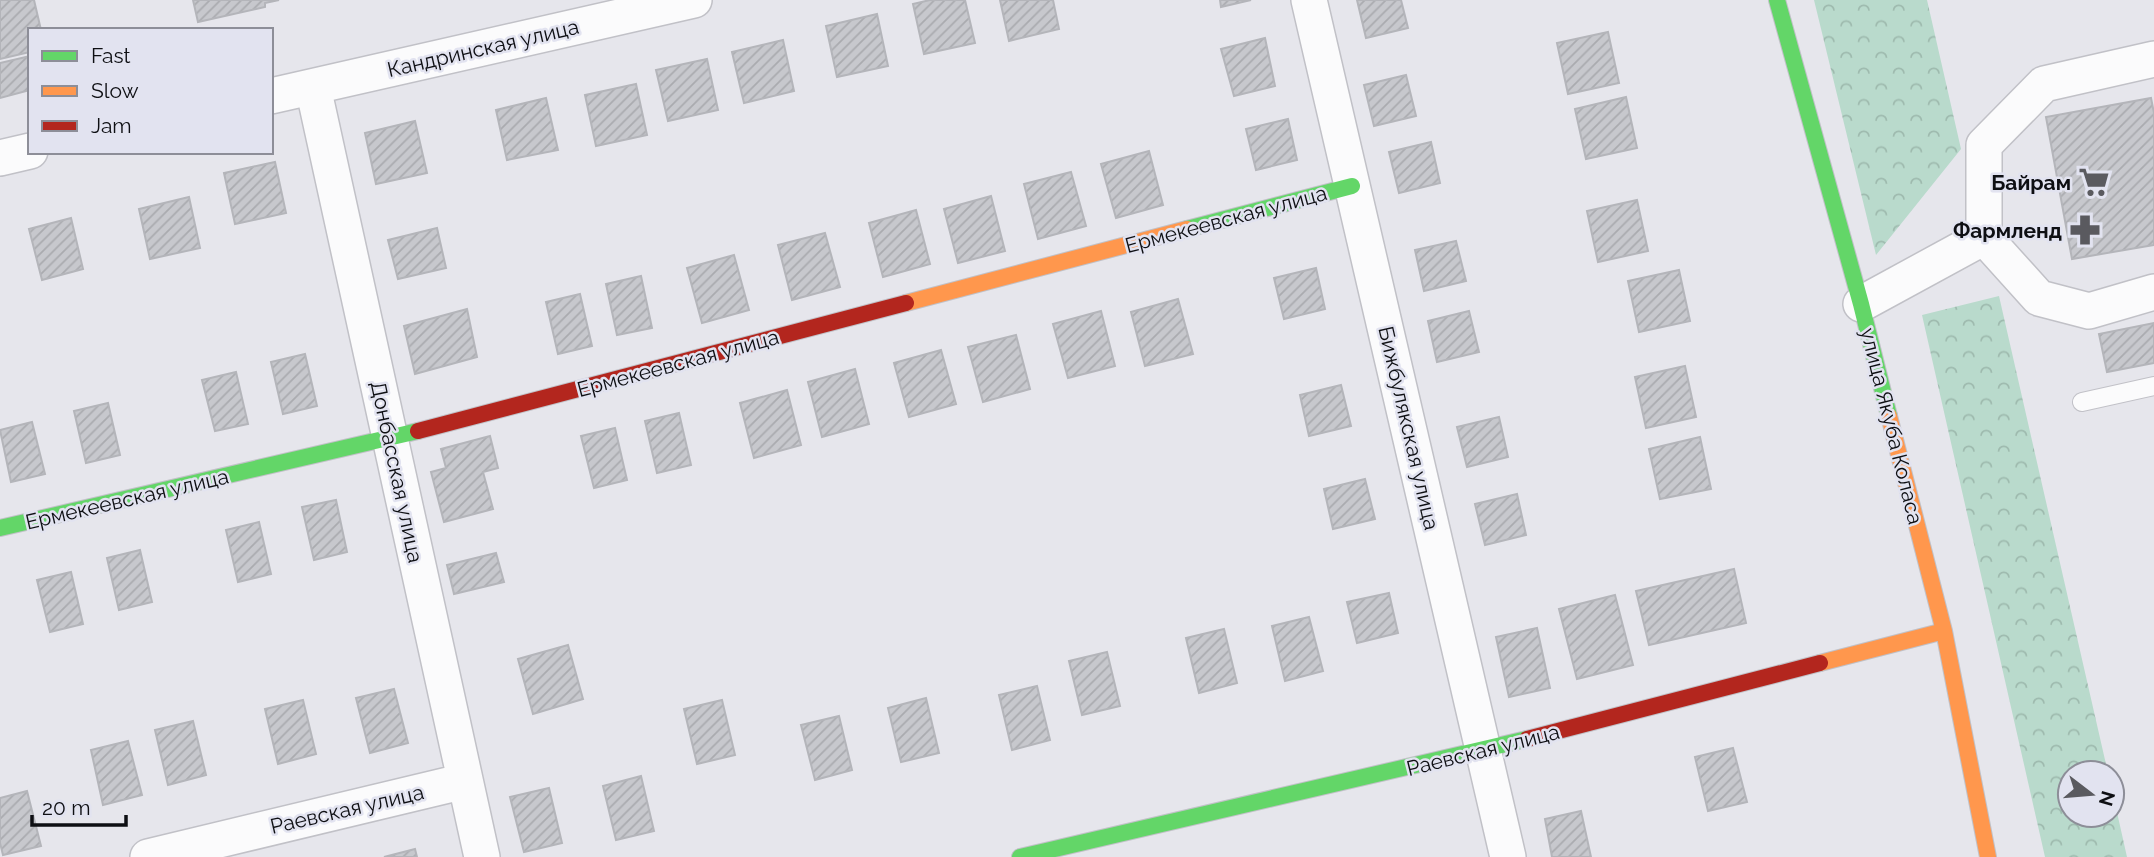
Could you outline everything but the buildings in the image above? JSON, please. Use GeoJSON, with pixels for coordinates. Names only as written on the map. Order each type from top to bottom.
{"type":"FeatureCollection","features":[{"type":"Feature","properties":{"kind":"street","name":"Кандринская улица"},"geometry":{"type":"LineString","coordinates":[[273,96],[607,10],[694,0]]}},
{"type":"Feature","properties":{"kind":"street","name":"Бижбулякская улица"},"geometry":{"type":"LineString","coordinates":[[1309,0],[1508,857]]}},
{"type":"Feature","properties":{"kind":"street","name":"улица Якуба Коласа"},"geometry":{"type":"LineString","coordinates":[[1777,0],[1861,304],[1944,631],[1988,857]]}},
{"type":"Feature","properties":{"kind":"street"},"geometry":{"type":"LineString","coordinates":[[2154,59],[2043,84],[1984,145],[1984,237],[2039,298],[2089,311],[2154,292]]}},
{"type":"Feature","properties":{"kind":"street","name":"Донбасская улица"},"geometry":{"type":"LineString","coordinates":[[313,87],[482,857]]}},
{"type":"Feature","properties":{"kind":"street"},"geometry":{"type":"LineString","coordinates":[[0,158],[28,151]]}},
{"type":"Feature","properties":{"kind":"street","name":"Ермекеевская улица"},"geometry":{"type":"LineString","coordinates":[[0,528],[390,438],[1352,186]]}},
{"type":"Feature","properties":{"kind":"street"},"geometry":{"type":"LineString","coordinates":[[1861,304],[1984,237]]}},
{"type":"Feature","properties":{"kind":"street","name":"Раевская улица"},"geometry":{"type":"LineString","coordinates":[[1020,857],[1483,751],[1944,631]]}},
{"type":"Feature","properties":{"kind":"street","name":"Раевская улица"},"geometry":{"type":"LineString","coordinates":[[148,857],[465,781]]}},
{"type":"Feature","properties":{"kind":"lane"},"geometry":{"type":"LineString","coordinates":[[2082,402],[2154,386]]}},
{"type":"Feature","properties":{"kind":"green space"},"geometry":{"type":"Polygon","coordinates":[[[1814,0],[1927,0],[1961,149],[1876,255],[1814,0]]]}},
{"type":"Feature","properties":{"kind":"green space"},"geometry":{"type":"Polygon","coordinates":[[[1999,296],[2105,759],[2056,759],[2056,829],[2121,829],[2127,857],[2045,857],[1922,315],[1999,296]]]}},
{"type":"Feature","properties":{"kind":"traffic: fast"},"geometry":{"type":"LineString","coordinates":[[1777,0],[1889,416]]}},
{"type":"Feature","properties":{"kind":"traffic: fast"},"geometry":{"type":"LineString","coordinates":[[1187,229],[1352,186]]}},
{"type":"Feature","properties":{"kind":"traffic: fast"},"geometry":{"type":"LineString","coordinates":[[0,528],[418,431]]}},
{"type":"Feature","properties":{"kind":"traffic: fast"},"geometry":{"type":"LineString","coordinates":[[1020,857],[1527,739]]}},
{"type":"Feature","properties":{"kind":"traffic: slow"},"geometry":{"type":"LineString","coordinates":[[906,303],[1187,229]]}},
{"type":"Feature","properties":{"kind":"traffic: slow"},"geometry":{"type":"LineString","coordinates":[[1889,416],[1944,631],[1988,857]]}},
{"type":"Feature","properties":{"kind":"traffic: slow"},"geometry":{"type":"LineString","coordinates":[[1820,663],[1944,631]]}},
{"type":"Feature","properties":{"kind":"traffic: jam"},"geometry":{"type":"LineString","coordinates":[[418,431],[906,303]]}},
{"type":"Feature","properties":{"kind":"traffic: jam"},"geometry":{"type":"LineString","coordinates":[[1527,739],[1820,663]]}},
{"type":"Feature","properties":{"kind":"place","name":"Байрам"},"geometry":{"type":"Point","coordinates":[2094,182]}},
{"type":"Feature","properties":{"kind":"place","name":"Фармленд"},"geometry":{"type":"Point","coordinates":[2085,230]}}]}
